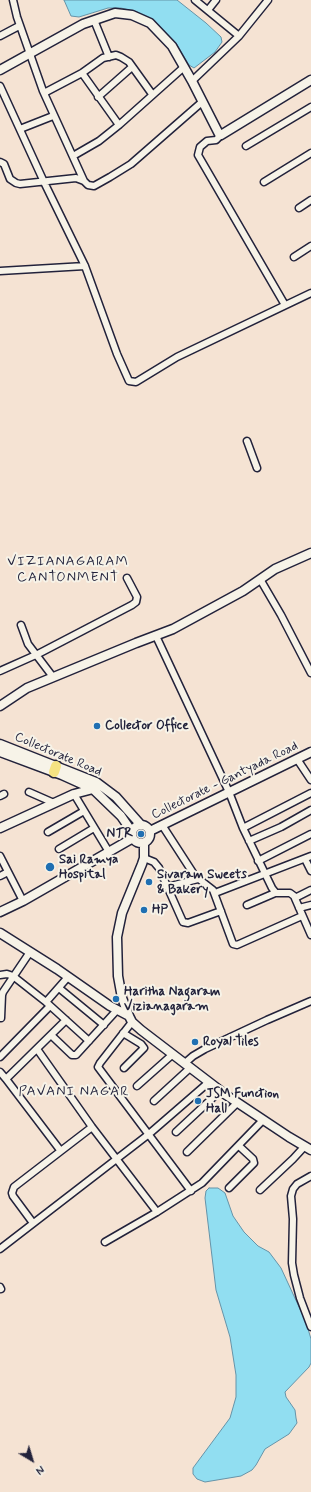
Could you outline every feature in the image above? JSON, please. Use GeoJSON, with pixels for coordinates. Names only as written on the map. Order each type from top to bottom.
{"type":"FeatureCollection","features":[{"type":"Feature","properties":{"kind":"street"},"geometry":{"type":"LineString","coordinates":[[13,0],[20,26],[53,116],[84,181]]}},
{"type":"Feature","properties":{"kind":"street"},"geometry":{"type":"LineString","coordinates":[[195,0],[239,36]]}},
{"type":"Feature","properties":{"kind":"street"},"geometry":{"type":"LineString","coordinates":[[208,10],[216,0]]}},
{"type":"Feature","properties":{"kind":"street"},"geometry":{"type":"LineString","coordinates":[[192,81],[239,36],[268,0]]}},
{"type":"Feature","properties":{"kind":"street"},"geometry":{"type":"LineString","coordinates":[[0,70],[94,20],[115,13],[132,15],[150,24],[172,46],[192,81],[217,132],[221,134]]}},
{"type":"Feature","properties":{"kind":"street"},"geometry":{"type":"LineString","coordinates":[[94,20],[109,57]]}},
{"type":"Feature","properties":{"kind":"street"},"geometry":{"type":"LineString","coordinates":[[0,36],[20,26]]}},
{"type":"Feature","properties":{"kind":"street"},"geometry":{"type":"LineString","coordinates":[[44,93],[82,73],[97,62],[116,55],[129,62],[152,94]]}},
{"type":"Feature","properties":{"kind":"street"},"geometry":{"type":"LineString","coordinates":[[98,97],[132,66]]}},
{"type":"Feature","properties":{"kind":"street"},"geometry":{"type":"LineString","coordinates":[[73,156],[99,141],[119,125],[184,67]]}},
{"type":"Feature","properties":{"kind":"street"},"geometry":{"type":"LineString","coordinates":[[82,73],[119,125]]}},
{"type":"Feature","properties":{"kind":"street"},"geometry":{"type":"LineString","coordinates":[[285,305],[198,155],[200,147],[207,141],[216,140],[221,134],[311,80]]}},
{"type":"Feature","properties":{"kind":"street"},"geometry":{"type":"LineString","coordinates":[[0,86],[3,102],[20,129],[85,266],[126,378],[132,382],[136,382],[177,357],[285,305],[310,296]]}},
{"type":"Feature","properties":{"kind":"street"},"geometry":{"type":"LineString","coordinates":[[0,155],[2,163],[10,179],[16,183],[44,182],[76,178],[84,181],[88,185],[94,186],[110,178],[131,164],[202,102]]}},
{"type":"Feature","properties":{"kind":"street"},"geometry":{"type":"LineString","coordinates":[[246,146],[311,107]]}},
{"type":"Feature","properties":{"kind":"street"},"geometry":{"type":"LineString","coordinates":[[20,129],[53,116]]}},
{"type":"Feature","properties":{"kind":"street"},"geometry":{"type":"LineString","coordinates":[[264,182],[311,153]]}},
{"type":"Feature","properties":{"kind":"street"},"geometry":{"type":"LineString","coordinates":[[299,208],[311,200]]}},
{"type":"Feature","properties":{"kind":"street"},"geometry":{"type":"LineString","coordinates":[[294,257],[311,246]]}},
{"type":"Feature","properties":{"kind":"street"},"geometry":{"type":"LineString","coordinates":[[0,271],[85,266]]}},
{"type":"Feature","properties":{"kind":"street"},"geometry":{"type":"LineString","coordinates":[[247,442],[257,468]]}},
{"type":"Feature","properties":{"kind":"street"},"geometry":{"type":"LineString","coordinates":[[0,706],[27,688],[173,629],[219,605],[274,569],[311,553]]}},
{"type":"Feature","properties":{"kind":"street"},"geometry":{"type":"LineString","coordinates":[[0,671],[35,655],[136,602],[137,595],[127,578]]}},
{"type":"Feature","properties":{"kind":"street"},"geometry":{"type":"LineString","coordinates":[[260,579],[281,615],[311,673]]}},
{"type":"Feature","properties":{"kind":"street"},"geometry":{"type":"LineString","coordinates":[[21,625],[24,637],[35,655],[53,677]]}},
{"type":"Feature","properties":{"kind":"street"},"geometry":{"type":"LineString","coordinates":[[156,636],[229,792],[258,861],[275,893]]}},
{"type":"Feature","properties":{"kind":"street","name":"Collectorate Road"},"geometry":{"type":"LineString","coordinates":[[0,744],[55,769],[93,789],[120,816],[138,843],[144,843]]}},
{"type":"Feature","properties":{"kind":"street","name":"Collectorate Road"},"geometry":{"type":"LineString","coordinates":[[0,752],[96,782],[116,797],[140,824],[147,826],[150,830]]}},
{"type":"Feature","properties":{"kind":"street","name":"Collectorate - Gantyada Road"},"geometry":{"type":"LineString","coordinates":[[150,830],[311,752]]}},
{"type":"Feature","properties":{"kind":"street"},"geometry":{"type":"LineString","coordinates":[[297,759],[311,780]]}},
{"type":"Feature","properties":{"kind":"street"},"geometry":{"type":"LineString","coordinates":[[0,828],[74,794],[93,789]]}},
{"type":"Feature","properties":{"kind":"street"},"geometry":{"type":"LineString","coordinates":[[29,792],[54,803]]}},
{"type":"Feature","properties":{"kind":"street"},"geometry":{"type":"LineString","coordinates":[[244,828],[311,793]]}},
{"type":"Feature","properties":{"kind":"street"},"geometry":{"type":"LineString","coordinates":[[74,794],[109,852]]}},
{"type":"Feature","properties":{"kind":"street"},"geometry":{"type":"LineString","coordinates":[[120,816],[127,809]]}},
{"type":"Feature","properties":{"kind":"street"},"geometry":{"type":"LineString","coordinates":[[249,841],[281,827],[311,810]]}},
{"type":"Feature","properties":{"kind":"street"},"geometry":{"type":"LineString","coordinates":[[48,832],[84,812]]}},
{"type":"Feature","properties":{"kind":"street"},"geometry":{"type":"LineString","coordinates":[[0,912],[109,852],[133,836],[135,827],[140,824]]}},
{"type":"Feature","properties":{"kind":"street"},"geometry":{"type":"LineString","coordinates":[[162,825],[198,879],[210,887],[215,893],[231,942],[235,945],[302,916]]}},
{"type":"Feature","properties":{"kind":"street"},"geometry":{"type":"LineString","coordinates":[[58,849],[94,828]]}},
{"type":"Feature","properties":{"kind":"street"},"geometry":{"type":"LineString","coordinates":[[134,1023],[122,998],[118,976],[117,937],[122,913],[144,858],[144,843],[151,837],[150,830]]}},
{"type":"Feature","properties":{"kind":"street"},"geometry":{"type":"LineString","coordinates":[[258,861],[311,834]]}},
{"type":"Feature","properties":{"kind":"street"},"geometry":{"type":"LineString","coordinates":[[0,857],[23,900]]}},
{"type":"Feature","properties":{"kind":"street"},"geometry":{"type":"LineString","coordinates":[[144,858],[157,865],[181,919],[186,923],[221,911]]}},
{"type":"Feature","properties":{"kind":"street"},"geometry":{"type":"LineString","coordinates":[[215,893],[308,858],[311,869]]}},
{"type":"Feature","properties":{"kind":"street"},"geometry":{"type":"LineString","coordinates":[[0,876],[8,872]]}},
{"type":"Feature","properties":{"kind":"street"},"geometry":{"type":"LineString","coordinates":[[167,887],[198,879]]}},
{"type":"Feature","properties":{"kind":"street"},"geometry":{"type":"LineString","coordinates":[[295,898],[311,890]]}},
{"type":"Feature","properties":{"kind":"street"},"geometry":{"type":"LineString","coordinates":[[246,905],[275,893],[290,893],[295,898],[311,933]]}},
{"type":"Feature","properties":{"kind":"street"},"geometry":{"type":"LineString","coordinates":[[299,908],[311,905]]}},
{"type":"Feature","properties":{"kind":"street"},"geometry":{"type":"LineString","coordinates":[[0,933],[117,1010],[220,1091],[308,1148],[293,1159],[260,1190]]}},
{"type":"Feature","properties":{"kind":"street"},"geometry":{"type":"LineString","coordinates":[[1,1018],[1,1002],[3,992],[30,952]]}},
{"type":"Feature","properties":{"kind":"street"},"geometry":{"type":"LineString","coordinates":[[0,975],[7,974],[13,976],[48,1004],[89,1041]]}},
{"type":"Feature","properties":{"kind":"street"},"geometry":{"type":"LineString","coordinates":[[0,1057],[48,1004],[58,988],[68,977]]}},
{"type":"Feature","properties":{"kind":"street"},"geometry":{"type":"LineString","coordinates":[[58,988],[104,1024]]}},
{"type":"Feature","properties":{"kind":"street"},"geometry":{"type":"LineString","coordinates":[[154,1101],[187,1065],[193,1056],[205,1049],[311,1001]]}},
{"type":"Feature","properties":{"kind":"street"},"geometry":{"type":"LineString","coordinates":[[51,1035],[74,1055],[78,1054],[117,1010]]}},
{"type":"Feature","properties":{"kind":"street"},"geometry":{"type":"LineString","coordinates":[[6,1079],[66,1020]]}},
{"type":"Feature","properties":{"kind":"street"},"geometry":{"type":"LineString","coordinates":[[134,1023],[124,1033],[100,1063],[98,1068],[191,1191]]}},
{"type":"Feature","properties":{"kind":"street"},"geometry":{"type":"LineString","coordinates":[[124,1033],[141,1044],[144,1048],[124,1068]]}},
{"type":"Feature","properties":{"kind":"street"},"geometry":{"type":"LineString","coordinates":[[37,1049],[92,1127],[157,1212]]}},
{"type":"Feature","properties":{"kind":"street"},"geometry":{"type":"LineString","coordinates":[[137,1086],[173,1054]]}},
{"type":"Feature","properties":{"kind":"street"},"geometry":{"type":"LineString","coordinates":[[0,1072],[60,1150]]}},
{"type":"Feature","properties":{"kind":"street"},"geometry":{"type":"LineString","coordinates":[[0,1249],[149,1134],[209,1082]]}},
{"type":"Feature","properties":{"kind":"street"},"geometry":{"type":"LineString","coordinates":[[176,1132],[220,1091]]}},
{"type":"Feature","properties":{"kind":"street"},"geometry":{"type":"LineString","coordinates":[[188,1152],[237,1103]]}},
{"type":"Feature","properties":{"kind":"street"},"geometry":{"type":"LineString","coordinates":[[105,1242],[191,1191],[208,1178],[263,1120]]}},
{"type":"Feature","properties":{"kind":"street"},"geometry":{"type":"LineString","coordinates":[[33,1223],[13,1196],[12,1190],[60,1150],[92,1127]]}},
{"type":"Feature","properties":{"kind":"street"},"geometry":{"type":"LineString","coordinates":[[229,1188],[254,1163],[253,1160],[239,1146]]}},
{"type":"Feature","properties":{"kind":"street"},"geometry":{"type":"LineString","coordinates":[[311,1176],[296,1184],[291,1196],[293,1219],[292,1263],[300,1298],[311,1327]]}},
{"type":"Feature","properties":{"kind":"water"},"geometry":{"type":"Polygon","coordinates":[[[64,0],[177,0],[221,37],[222,42],[215,52],[194,68],[189,65],[176,43],[151,21],[137,12],[121,8],[108,8],[79,17],[71,16],[64,0]]]}},
{"type":"Feature","properties":{"kind":"water"},"geometry":{"type":"Polygon","coordinates":[[[209,1188],[218,1188],[225,1193],[233,1216],[244,1232],[258,1246],[269,1252],[281,1268],[306,1322],[311,1339],[311,1363],[285,1392],[286,1397],[295,1410],[297,1423],[289,1434],[265,1449],[252,1470],[241,1476],[205,1482],[197,1479],[193,1474],[193,1468],[230,1418],[236,1397],[236,1375],[230,1337],[216,1290],[205,1198],[206,1191],[209,1188]]]}},
{"type":"Feature","properties":{"kind":"place","name":"Collector Office"},"geometry":{"type":"Point","coordinates":[97,726]}},
{"type":"Feature","properties":{"kind":"place","name":"NTR"},"geometry":{"type":"Point","coordinates":[141,834]}},
{"type":"Feature","properties":{"kind":"place","name":"Sai Ramya Hospital"},"geometry":{"type":"Point","coordinates":[50,867]}},
{"type":"Feature","properties":{"kind":"place","name":"Sivaram Sweets & Bakery"},"geometry":{"type":"Point","coordinates":[149,882]}},
{"type":"Feature","properties":{"kind":"place","name":"HP"},"geometry":{"type":"Point","coordinates":[144,910]}},
{"type":"Feature","properties":{"kind":"place","name":"Haritha Nagaram Vizianagaram"},"geometry":{"type":"Point","coordinates":[116,999]}},
{"type":"Feature","properties":{"kind":"place","name":"Royal Tiles"},"geometry":{"type":"Point","coordinates":[195,1042]}},
{"type":"Feature","properties":{"kind":"place","name":"JSM Function Hall"},"geometry":{"type":"Point","coordinates":[198,1101]}},
{"type":"Feature","properties":{"kind":"district","name":"VIZIANAGARAM CANTONMENT"},"geometry":{"type":"Point","coordinates":[68,570]}},
{"type":"Feature","properties":{"kind":"district","name":"PAVANI NAGAR"},"geometry":{"type":"Point","coordinates":[74,1092]}}]}
